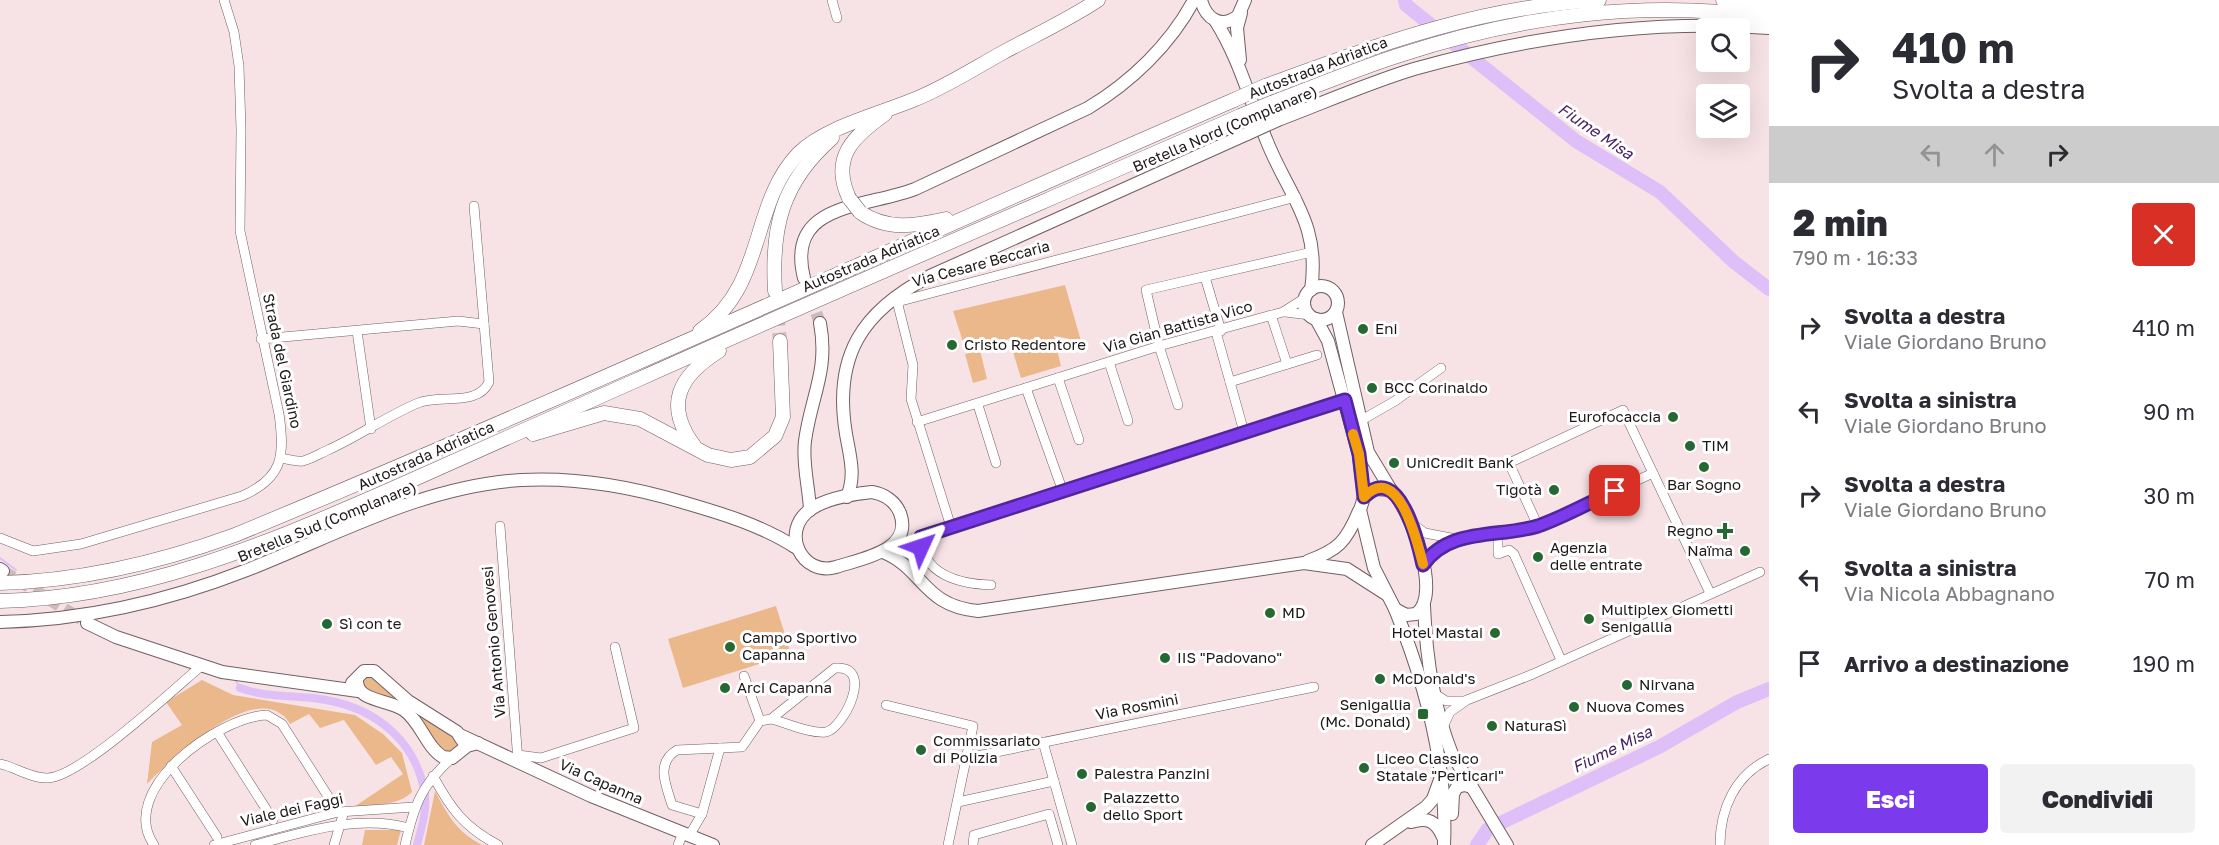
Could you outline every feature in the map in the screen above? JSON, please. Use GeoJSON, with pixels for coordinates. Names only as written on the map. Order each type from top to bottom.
{"type":"FeatureCollection","features":[{"type":"Feature","properties":{"kind":"highway"},"geometry":{"type":"LineString","coordinates":[[665,352],[708,324],[735,294],[753,259],[774,189],[788,168],[812,142],[868,115],[930,92],[1098,0]]}},
{"type":"Feature","properties":{"kind":"highway","name":"Autostrada Adriatica"},"geometry":{"type":"LineString","coordinates":[[1,575],[39,582],[101,574],[188,552],[357,484],[665,352],[971,213],[1265,86],[1388,41],[1495,12],[1599,0]]}},
{"type":"Feature","properties":{"kind":"highway"},"geometry":{"type":"LineString","coordinates":[[1723,0],[1769,5]]}},
{"type":"Feature","properties":{"kind":"highway","name":"Autostrada Adriatica"},"geometry":{"type":"LineString","coordinates":[[0,601],[87,594],[144,583],[194,568],[322,519],[763,323],[1240,116],[1399,55],[1509,27],[1578,13],[1636,8],[1769,17]]}},
{"type":"Feature","properties":{"kind":"highway"},"geometry":{"type":"LineString","coordinates":[[897,105],[862,130],[850,145],[843,169],[849,198],[860,212],[872,220],[908,226],[971,213]]}},
{"type":"Feature","properties":{"kind":"highway"},"geometry":{"type":"LineString","coordinates":[[775,291],[774,238],[786,198],[807,162],[846,127]]}},
{"type":"Feature","properties":{"kind":"highway"},"geometry":{"type":"LineString","coordinates":[[697,449],[687,434],[679,415],[678,396],[682,384],[698,364],[763,323]]}},
{"type":"Feature","properties":{"kind":"highway"},"geometry":{"type":"LineString","coordinates":[[476,452],[604,412],[640,419],[718,458],[740,459],[759,451],[775,436],[784,407],[780,342]]}},
{"type":"Feature","properties":{"kind":"main road"},"geometry":{"type":"LineString","coordinates":[[804,279],[799,260],[801,246],[814,222],[840,209],[891,198],[915,189],[1088,108],[1114,92],[1137,73],[1180,23],[1194,0]]}},
{"type":"Feature","properties":{"kind":"main road"},"geometry":{"type":"LineString","coordinates":[[1201,0],[1242,70],[1272,153],[1296,197],[1309,231],[1313,258],[1305,307],[1328,341],[1359,454],[1364,497],[1349,534],[1338,547],[1304,563]]}},
{"type":"Feature","properties":{"kind":"main road"},"geometry":{"type":"LineString","coordinates":[[1242,70],[1237,28],[1245,0]]}},
{"type":"Feature","properties":{"kind":"main road"},"geometry":{"type":"LineString","coordinates":[[1180,23],[1192,17],[1229,21],[1241,13]]}},
{"type":"Feature","properties":{"kind":"main road","name":"Bretella Nord (Complanare)"},"geometry":{"type":"LineString","coordinates":[[847,497],[851,487],[853,465],[843,403],[844,370],[852,345],[867,322],[884,304],[930,276],[1278,120],[1412,70],[1524,44],[1636,27],[1769,28]]}},
{"type":"Feature","properties":{"kind":"main road"},"geometry":{"type":"LineString","coordinates":[[1313,258],[1327,288],[1338,299],[1336,312],[1371,460],[1401,502],[1410,522],[1423,565],[1427,594],[1424,606],[1426,645],[1443,727],[1452,754],[1507,845]]}},
{"type":"Feature","properties":{"kind":"main road"},"geometry":{"type":"LineString","coordinates":[[1308,294],[1327,288]]}},
{"type":"Feature","properties":{"kind":"main road"},"geometry":{"type":"LineString","coordinates":[[1313,317],[1327,319],[1336,312]]}},
{"type":"Feature","properties":{"kind":"main road"},"geometry":{"type":"LineString","coordinates":[[810,510],[804,458],[805,441],[824,363],[820,323]]}},
{"type":"Feature","properties":{"kind":"main road","name":"Bretella Nord (Complanare)"},"geometry":{"type":"LineString","coordinates":[[853,465],[872,492]]}},
{"type":"Feature","properties":{"kind":"main road","name":"Bretella Sud (Complanare)"},"geometry":{"type":"LineString","coordinates":[[0,622],[52,620],[158,599],[248,570],[373,517],[434,496],[520,480],[576,481],[645,491],[770,532],[795,546]]}},
{"type":"Feature","properties":{"kind":"main road"},"geometry":{"type":"LineString","coordinates":[[808,486],[826,502]]}},
{"type":"Feature","properties":{"kind":"main road"},"geometry":{"type":"LineString","coordinates":[[1364,497],[1375,489],[1391,490]]}},
{"type":"Feature","properties":{"kind":"main road"},"geometry":{"type":"LineString","coordinates":[[770,532],[790,528],[810,510],[826,502],[872,492],[884,495],[894,503],[900,514],[902,526],[899,539],[904,566]]}},
{"type":"Feature","properties":{"kind":"main road"},"geometry":{"type":"LineString","coordinates":[[1360,510],[1374,568],[1395,609],[1413,656],[1442,773],[1445,843]]}},
{"type":"Feature","properties":{"kind":"main road"},"geometry":{"type":"LineString","coordinates":[[798,523],[794,535],[795,546],[816,566],[831,568],[882,552],[899,539]]}},
{"type":"Feature","properties":{"kind":"main road"},"geometry":{"type":"LineString","coordinates":[[882,552],[904,566],[945,604],[978,611],[1304,563],[1347,569],[1386,594]]}},
{"type":"Feature","properties":{"kind":"main road"},"geometry":{"type":"LineString","coordinates":[[1395,609],[1411,616],[1424,606]]}},
{"type":"Feature","properties":{"kind":"main road"},"geometry":{"type":"LineString","coordinates":[[87,623],[116,637],[200,667],[244,676],[341,688],[357,685],[364,696],[402,708],[416,721],[439,755],[457,754],[478,742]]}},
{"type":"Feature","properties":{"kind":"main road","name":"Via Capanna"},"geometry":{"type":"LineString","coordinates":[[357,685],[364,671],[374,670],[408,701],[460,735],[518,758],[591,796],[683,838],[708,843]]}},
{"type":"Feature","properties":{"kind":"main road"},"geometry":{"type":"LineString","coordinates":[[457,754],[460,735]]}},
{"type":"Feature","properties":{"kind":"main road"},"geometry":{"type":"LineString","coordinates":[[1372,845],[1407,823],[1433,799],[1442,773]]}},
{"type":"Feature","properties":{"kind":"main road"},"geometry":{"type":"LineString","coordinates":[[1445,843],[1453,794],[1457,787],[1464,785],[1473,790]]}},
{"type":"Feature","properties":{"kind":"main road"},"geometry":{"type":"LineString","coordinates":[[1407,823],[1421,819],[1431,821],[1438,826],[1445,843]]}},
{"type":"Feature","properties":{"kind":"street","name":"Strada del Giardino"},"geometry":{"type":"LineString","coordinates":[[0,538],[33,551],[81,544],[243,496],[263,487],[272,479],[280,458],[282,438],[240,231],[242,129],[239,66],[234,32],[224,0]]}},
{"type":"Feature","properties":{"kind":"street"},"geometry":{"type":"LineString","coordinates":[[832,0],[837,18]]}},
{"type":"Feature","properties":{"kind":"street","name":"Via Cesare Beccaria"},"geometry":{"type":"LineString","coordinates":[[951,527],[911,399],[913,364],[898,305],[901,301],[1296,197]]}},
{"type":"Feature","properties":{"kind":"street"},"geometry":{"type":"LineString","coordinates":[[280,458],[303,461],[426,400],[466,397],[481,393],[489,382],[474,206]]}},
{"type":"Feature","properties":{"kind":"street"},"geometry":{"type":"LineString","coordinates":[[1178,405],[1159,346],[1146,290],[1313,258]]}},
{"type":"Feature","properties":{"kind":"street"},"geometry":{"type":"LineString","coordinates":[[1205,277],[1244,432]]}},
{"type":"Feature","properties":{"kind":"street","name":"Via Gian Battista Vico"},"geometry":{"type":"LineString","coordinates":[[917,422],[978,405],[1159,346],[1219,332],[1283,312],[1308,294]]}},
{"type":"Feature","properties":{"kind":"street","name":"Via Gian Battista Vico"},"geometry":{"type":"LineString","coordinates":[[1283,312],[1313,317]]}},
{"type":"Feature","properties":{"kind":"street"},"geometry":{"type":"LineString","coordinates":[[1271,315],[1287,364]]}},
{"type":"Feature","properties":{"kind":"street"},"geometry":{"type":"LineString","coordinates":[[261,339],[458,321],[484,324]]}},
{"type":"Feature","properties":{"kind":"street"},"geometry":{"type":"LineString","coordinates":[[357,331],[371,429]]}},
{"type":"Feature","properties":{"kind":"street"},"geometry":{"type":"LineString","coordinates":[[1230,382],[1317,355]]}},
{"type":"Feature","properties":{"kind":"street"},"geometry":{"type":"LineString","coordinates":[[1109,362],[1128,421]]}},
{"type":"Feature","properties":{"kind":"street"},"geometry":{"type":"LineString","coordinates":[[1360,421],[1395,401],[1441,368]]}},
{"type":"Feature","properties":{"kind":"street"},"geometry":{"type":"LineString","coordinates":[[1058,378],[1079,440]]}},
{"type":"Feature","properties":{"kind":"street"},"geometry":{"type":"LineString","coordinates":[[1026,388],[1062,489]]}},
{"type":"Feature","properties":{"kind":"street"},"geometry":{"type":"LineString","coordinates":[[991,585],[965,584],[947,578],[929,563],[921,547],[921,537],[1062,489],[1345,400]]}},
{"type":"Feature","properties":{"kind":"street"},"geometry":{"type":"LineString","coordinates":[[978,405],[996,463]]}},
{"type":"Feature","properties":{"kind":"street"},"geometry":{"type":"LineString","coordinates":[[1538,526],[1509,463],[1623,410],[1710,593]]}},
{"type":"Feature","properties":{"kind":"street"},"geometry":{"type":"LineString","coordinates":[[1423,565],[1441,545],[1459,539],[1538,526],[1653,473]]}},
{"type":"Feature","properties":{"kind":"street"},"geometry":{"type":"LineString","coordinates":[[1410,522],[1425,533],[1459,539]]}},
{"type":"Feature","properties":{"kind":"street","name":"Via Antonio Genovesi"},"geometry":{"type":"LineString","coordinates":[[500,526],[518,758]]}},
{"type":"Feature","properties":{"kind":"street"},"geometry":{"type":"LineString","coordinates":[[1498,532],[1498,554],[1509,550],[1514,554],[1561,660]]}},
{"type":"Feature","properties":{"kind":"street"},"geometry":{"type":"LineString","coordinates":[[1443,727],[1450,712],[1467,700],[1760,572]]}},
{"type":"Feature","properties":{"kind":"street"},"geometry":{"type":"LineString","coordinates":[[518,758],[541,758],[634,728],[615,647]]}},
{"type":"Feature","properties":{"kind":"street"},"geometry":{"type":"LineString","coordinates":[[0,764],[38,777],[49,778],[61,775],[109,744],[200,667]]}},
{"type":"Feature","properties":{"kind":"street"},"geometry":{"type":"LineString","coordinates":[[702,814],[672,805],[663,774],[664,764],[669,755],[677,750],[742,747],[759,721],[771,719],[822,732],[831,730],[838,724],[855,690],[856,680],[851,672],[844,668],[835,668],[771,719]]}},
{"type":"Feature","properties":{"kind":"street"},"geometry":{"type":"LineString","coordinates":[[744,676],[759,721]]}},
{"type":"Feature","properties":{"kind":"street","name":"Via Rosmini"},"geometry":{"type":"LineString","coordinates":[[967,758],[1314,687]]}},
{"type":"Feature","properties":{"kind":"street"},"geometry":{"type":"LineString","coordinates":[[1435,694],[1446,701],[1467,700]]}},
{"type":"Feature","properties":{"kind":"street"},"geometry":{"type":"LineString","coordinates":[[886,705],[973,726],[948,845]]}},
{"type":"Feature","properties":{"kind":"street"},"geometry":{"type":"LineString","coordinates":[[154,845],[147,834],[145,824],[151,794],[171,766],[217,732],[256,716],[276,718],[289,733],[338,812],[334,816],[339,824],[334,845]]}},
{"type":"Feature","properties":{"kind":"street"},"geometry":{"type":"LineString","coordinates":[[217,732],[273,820]]}},
{"type":"Feature","properties":{"kind":"street"},"geometry":{"type":"LineString","coordinates":[[1043,742],[1072,845]]}},
{"type":"Feature","properties":{"kind":"street"},"geometry":{"type":"LineString","coordinates":[[683,838],[702,814],[720,748]]}},
{"type":"Feature","properties":{"kind":"street"},"geometry":{"type":"LineString","coordinates":[[405,845],[414,807],[423,791],[436,773],[457,754]]}},
{"type":"Feature","properties":{"kind":"street"},"geometry":{"type":"LineString","coordinates":[[439,755],[436,773],[452,810],[461,820],[498,845]]}},
{"type":"Feature","properties":{"kind":"street"},"geometry":{"type":"LineString","coordinates":[[1720,845],[1725,813],[1732,792],[1754,767],[1769,759]]}},
{"type":"Feature","properties":{"kind":"street"},"geometry":{"type":"LineString","coordinates":[[171,766],[215,841]]}},
{"type":"Feature","properties":{"kind":"street"},"geometry":{"type":"LineString","coordinates":[[958,802],[1054,781]]}},
{"type":"Feature","properties":{"kind":"street","name":"Viale dei Faggi"},"geometry":{"type":"LineString","coordinates":[[215,841],[338,812],[414,807]]}},
{"type":"Feature","properties":{"kind":"street"},"geometry":{"type":"LineString","coordinates":[[702,814],[708,843]]}},
{"type":"Feature","properties":{"kind":"street"},"geometry":{"type":"LineString","coordinates":[[973,845],[974,835],[1049,814],[1058,845]]}},
{"type":"Feature","properties":{"kind":"street","name":"Viale dei Faggi"},"geometry":{"type":"LineString","coordinates":[[255,845],[339,824],[398,824],[409,828]]}},
{"type":"Feature","properties":{"kind":"shaded area"},"geometry":{"type":"Polygon","coordinates":[[[1065,285],[1081,341],[1054,336],[1061,366],[1021,378],[1009,339],[966,351],[953,311],[1065,285]]]}},
{"type":"Feature","properties":{"kind":"shaded area"},"geometry":{"type":"Polygon","coordinates":[[[980,350],[987,379],[973,383],[965,354],[980,350]]]}},
{"type":"Feature","properties":{"kind":"shaded area","name":"Campo Sportivo Capanna"},"geometry":{"type":"Polygon","coordinates":[[[776,606],[791,654],[683,688],[668,639],[776,606]]]}},
{"type":"Feature","properties":{"kind":"shaded area"},"geometry":{"type":"Polygon","coordinates":[[[369,673],[454,733],[459,742],[458,749],[453,753],[442,753],[426,728],[369,694],[360,679],[369,673]]]}},
{"type":"Feature","properties":{"kind":"shaded area"},"geometry":{"type":"Polygon","coordinates":[[[202,680],[233,695],[355,715],[383,734],[402,753],[412,792],[393,802],[354,807],[403,774],[391,757],[376,765],[344,720],[320,728],[309,714],[290,724],[282,715],[266,709],[248,711],[209,731],[172,760],[147,784],[152,742],[182,725],[166,702],[202,680]]]}},
{"type":"Feature","properties":{"kind":"shaded area"},"geometry":{"type":"Polygon","coordinates":[[[435,791],[459,829],[482,845],[424,845],[435,791]]]}},
{"type":"Feature","properties":{"kind":"shaded area"},"geometry":{"type":"Polygon","coordinates":[[[365,830],[401,830],[397,845],[362,845],[365,830]]]}},
{"type":"Feature","properties":{"kind":"waterway","name":"Fiume Misa"},"geometry":{"type":"LineString","coordinates":[[1405,0],[1406,5],[1576,141],[1660,192],[1734,262],[1769,289]]}},
{"type":"Feature","properties":{"kind":"waterway"},"geometry":{"type":"LineString","coordinates":[[0,558],[16,570]]}},
{"type":"Feature","properties":{"kind":"waterway"},"geometry":{"type":"LineString","coordinates":[[236,681],[240,688]]}},
{"type":"Feature","properties":{"kind":"waterway"},"geometry":{"type":"LineString","coordinates":[[240,688],[272,695],[315,698],[345,704],[378,720],[392,731],[404,744],[421,776],[425,801],[417,845]]}},
{"type":"Feature","properties":{"kind":"waterway","name":"Fiume Misa"},"geometry":{"type":"LineString","coordinates":[[1477,845],[1488,829],[1659,747],[1737,702],[1769,689]]}},
{"type":"Feature","properties":{"kind":"tunnel"},"geometry":{"type":"LineString","coordinates":[[804,279],[820,323]]}},
{"type":"Feature","properties":{"kind":"tunnel"},"geometry":{"type":"LineString","coordinates":[[775,291],[780,341]]}},
{"type":"Feature","properties":{"kind":"tunnel"},"geometry":{"type":"LineString","coordinates":[[3,571],[81,619]]}},
{"type":"Feature","properties":{"kind":"slow traffic"},"geometry":{"type":"LineString","coordinates":[[1353,434],[1359,454],[1364,497],[1369,492],[1382,488],[1391,490],[1396,495],[1410,522],[1423,564]]}},
{"type":"Feature","properties":{"kind":"place","name":"Eni"},"geometry":{"type":"Point","coordinates":[1363,329]}},
{"type":"Feature","properties":{"kind":"place","name":"Cristo Redentore"},"geometry":{"type":"Point","coordinates":[952,345]}},
{"type":"Feature","properties":{"kind":"place","name":"BCC Corinaldo"},"geometry":{"type":"Point","coordinates":[1372,388]}},
{"type":"Feature","properties":{"kind":"place","name":"Eurofocaccia"},"geometry":{"type":"Point","coordinates":[1673,417]}},
{"type":"Feature","properties":{"kind":"place","name":"TIM"},"geometry":{"type":"Point","coordinates":[1690,446]}},
{"type":"Feature","properties":{"kind":"place","name":"UniCredit Bank"},"geometry":{"type":"Point","coordinates":[1394,463]}},
{"type":"Feature","properties":{"kind":"place","name":"Bar Sogno"},"geometry":{"type":"Point","coordinates":[1704,467]}},
{"type":"Feature","properties":{"kind":"place","name":"Tigotà"},"geometry":{"type":"Point","coordinates":[1554,490]}},
{"type":"Feature","properties":{"kind":"place","name":"Regno"},"geometry":{"type":"Point","coordinates":[1725,531]}},
{"type":"Feature","properties":{"kind":"place","name":"Naïma"},"geometry":{"type":"Point","coordinates":[1745,551]}},
{"type":"Feature","properties":{"kind":"place","name":"Agenzia delle entrate"},"geometry":{"type":"Point","coordinates":[1538,557]}},
{"type":"Feature","properties":{"kind":"place","name":"MD"},"geometry":{"type":"Point","coordinates":[1270,613]}},
{"type":"Feature","properties":{"kind":"place","name":"Multiplex Giometti Senigallia"},"geometry":{"type":"Point","coordinates":[1589,619]}},
{"type":"Feature","properties":{"kind":"place","name":"Sì con te"},"geometry":{"type":"Point","coordinates":[327,624]}},
{"type":"Feature","properties":{"kind":"place","name":"Hotel Mastai"},"geometry":{"type":"Point","coordinates":[1495,633]}},
{"type":"Feature","properties":{"kind":"place","name":"Campo Sportivo Capanna"},"geometry":{"type":"Point","coordinates":[730,647]}},
{"type":"Feature","properties":{"kind":"place","name":"IIS \"Padovano\""},"geometry":{"type":"Point","coordinates":[1165,658]}},
{"type":"Feature","properties":{"kind":"place","name":"McDonald's"},"geometry":{"type":"Point","coordinates":[1380,679]}},
{"type":"Feature","properties":{"kind":"place","name":"Nirvana"},"geometry":{"type":"Point","coordinates":[1627,685]}},
{"type":"Feature","properties":{"kind":"place","name":"Arci Capanna"},"geometry":{"type":"Point","coordinates":[725,688]}},
{"type":"Feature","properties":{"kind":"place","name":"Nuova Comes"},"geometry":{"type":"Point","coordinates":[1574,707]}},
{"type":"Feature","properties":{"kind":"place","name":"Senigallia (Mc. Donald)"},"geometry":{"type":"Point","coordinates":[1423,714]}},
{"type":"Feature","properties":{"kind":"place","name":"NaturaSì"},"geometry":{"type":"Point","coordinates":[1492,726]}},
{"type":"Feature","properties":{"kind":"place","name":"Commissariato di Polizia"},"geometry":{"type":"Point","coordinates":[921,750]}},
{"type":"Feature","properties":{"kind":"place","name":"Liceo Classico Statale \"Perticari\""},"geometry":{"type":"Point","coordinates":[1364,768]}},
{"type":"Feature","properties":{"kind":"place","name":"Palestra Panzini"},"geometry":{"type":"Point","coordinates":[1082,774]}},
{"type":"Feature","properties":{"kind":"place","name":"Palazzetto dello Sport"},"geometry":{"type":"Point","coordinates":[1091,807]}},
{"type":"Feature","properties":{"kind":"route"},"geometry":{"type":"LineString","coordinates":[[921,547],[921,537],[1062,489],[1345,400],[1359,454],[1364,497],[1369,492],[1382,488],[1391,490],[1396,495],[1410,522],[1423,565],[1441,545],[1459,539],[1538,526],[1615,491]]}}]}
